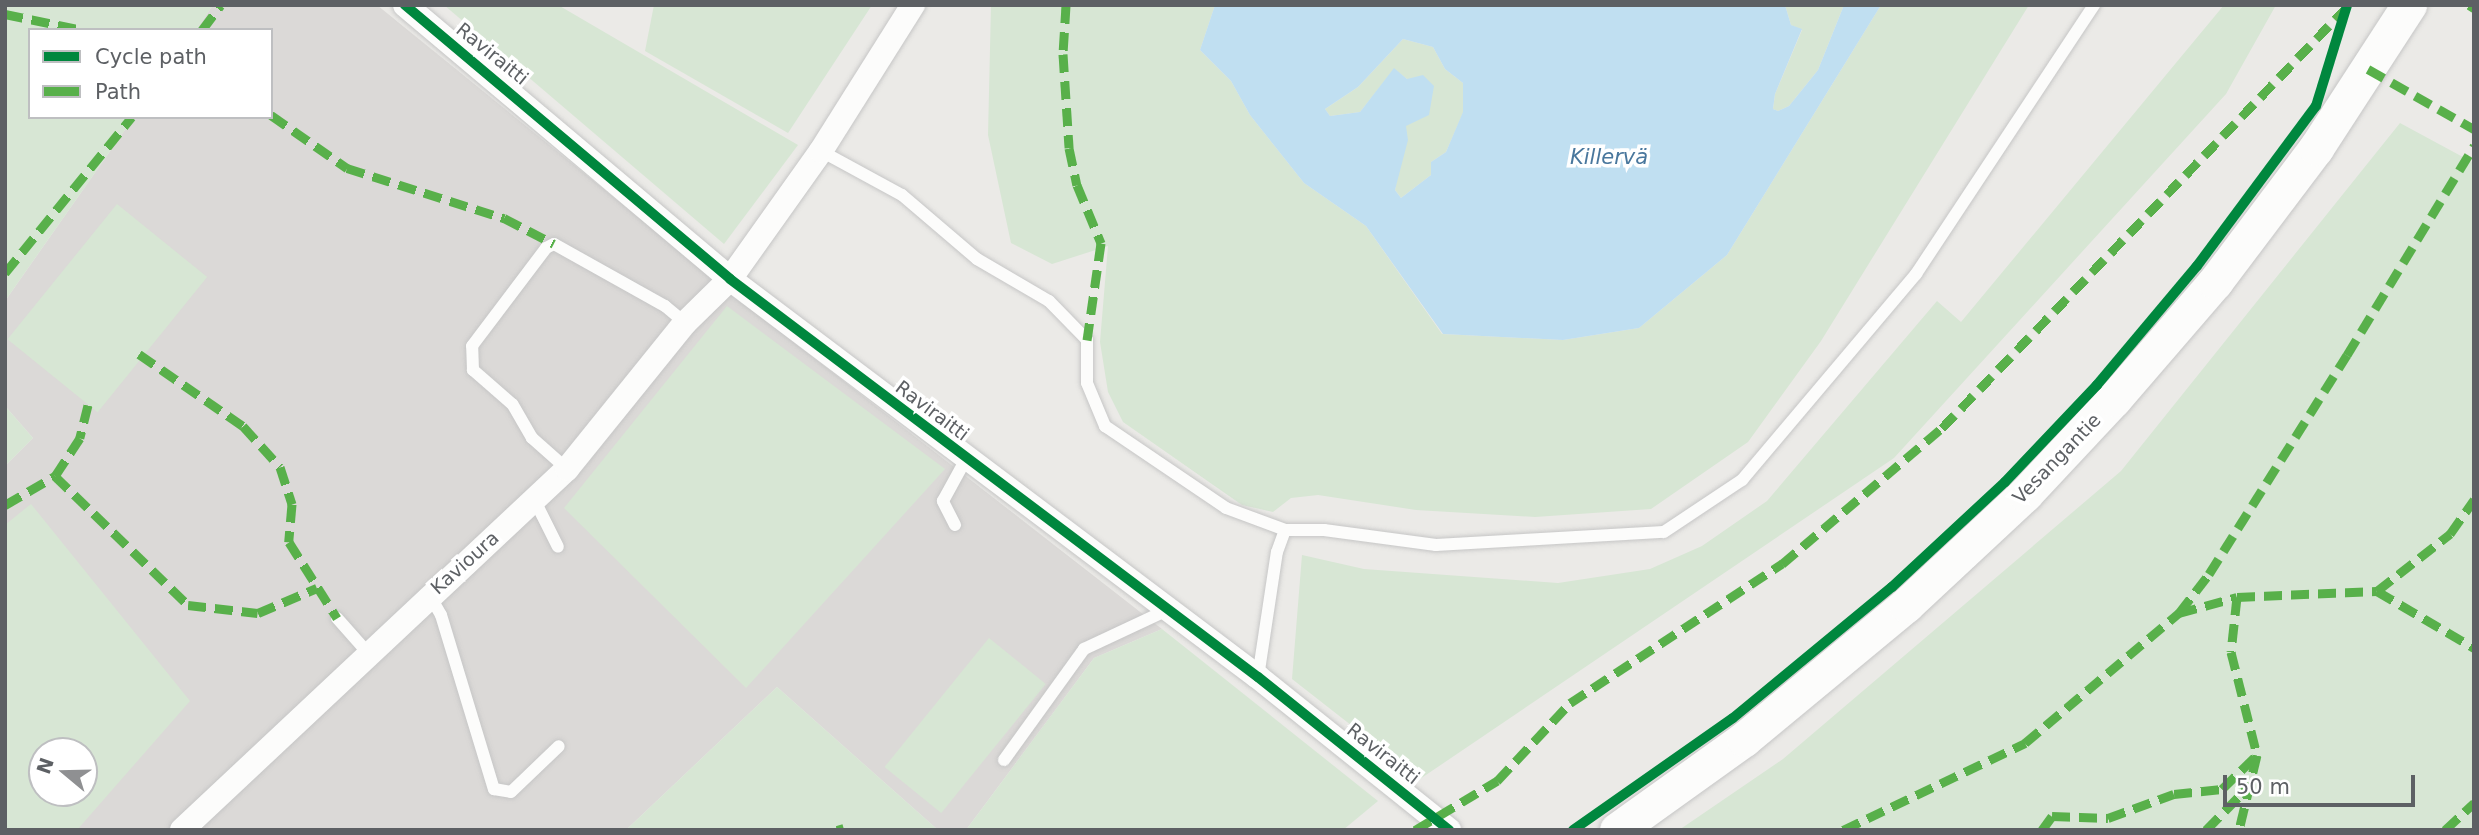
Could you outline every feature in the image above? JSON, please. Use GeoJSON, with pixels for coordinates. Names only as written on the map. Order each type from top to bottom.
{"type":"FeatureCollection","features":[{"type":"Feature","properties":{"kind":"street","name":"Raviraitti"},"geometry":{"type":"LineString","coordinates":[[405,5],[730,279],[1165,611],[1258,677],[1450,830]]}},
{"type":"Feature","properties":{"kind":"street","name":"Kavioura"},"geometry":{"type":"LineString","coordinates":[[181,830],[429,595],[567,470],[685,323],[730,279],[821,151],[914,5]]}},
{"type":"Feature","properties":{"kind":"street","name":"Vesangantie"},"geometry":{"type":"LineString","coordinates":[[1618,830],[1775,714],[1906,605],[2025,494],[2114,399],[2215,282],[2316,148],[2409,5]]}},
{"type":"Feature","properties":{"kind":"lane"},"geometry":{"type":"LineString","coordinates":[[821,151],[902,195],[977,259],[1049,301],[1087,340],[1087,383],[1104,426],[1226,508],[1285,530],[1324,530],[1436,545],[1664,531],[1742,480],[1916,274],[2094,5]]}},
{"type":"Feature","properties":{"kind":"lane"},"geometry":{"type":"LineString","coordinates":[[567,470],[532,438],[512,404],[472,370],[472,346],[546,248],[554,244],[665,306],[685,323]]}},
{"type":"Feature","properties":{"kind":"lane"},"geometry":{"type":"LineString","coordinates":[[955,524],[943,501],[966,459]]}},
{"type":"Feature","properties":{"kind":"lane"},"geometry":{"type":"LineString","coordinates":[[535,500],[558,547]]}},
{"type":"Feature","properties":{"kind":"lane"},"geometry":{"type":"LineString","coordinates":[[1258,677],[1264,657],[1277,552],[1285,530]]}},
{"type":"Feature","properties":{"kind":"lane"},"geometry":{"type":"LineString","coordinates":[[429,595],[441,615],[494,789],[511,792],[559,746]]}},
{"type":"Feature","properties":{"kind":"lane"},"geometry":{"type":"LineString","coordinates":[[1004,760],[1084,649],[1165,611]]}},
{"type":"Feature","properties":{"kind":"lane"},"geometry":{"type":"LineString","coordinates":[[337,618],[369,654]]}},
{"type":"Feature","properties":{"kind":"shaded area"},"geometry":{"type":"Polygon","coordinates":[[[213,5],[377,5],[755,312],[1162,629],[1094,658],[966,830],[938,830],[777,687],[626,830],[5,830],[5,466],[33,438],[5,406],[5,301],[133,119],[273,119],[273,28],[197,28],[213,5]]]}},
{"type":"Feature","properties":{"kind":"green space"},"geometry":{"type":"Polygon","coordinates":[[[5,5],[213,5],[197,28],[28,28],[28,119],[133,119],[5,301],[5,5]]]}},
{"type":"Feature","properties":{"kind":"green space"},"geometry":{"type":"Polygon","coordinates":[[[444,5],[558,5],[798,145],[724,244],[444,5]]]}},
{"type":"Feature","properties":{"kind":"green space"},"geometry":{"type":"Polygon","coordinates":[[[654,5],[872,5],[788,133],[645,51],[654,5]]]}},
{"type":"Feature","properties":{"kind":"green space"},"geometry":{"type":"Polygon","coordinates":[[[991,5],[1215,5],[1200,50],[1231,81],[1250,115],[1304,183],[1366,226],[1442,334],[1563,340],[1639,328],[1727,255],[1881,5],[2029,5],[1821,341],[1748,442],[1651,509],[1535,517],[1416,510],[1318,495],[1291,498],[1273,512],[1242,505],[1123,422],[1108,392],[1100,342],[1108,246],[1052,264],[1011,243],[988,135],[991,5]]]}},
{"type":"Feature","properties":{"kind":"green space"},"geometry":{"type":"Polygon","coordinates":[[[1785,5],[1844,5],[1818,70],[1789,106],[1778,111],[1773,109],[1775,94],[1802,30],[1791,25],[1785,5]]]}},
{"type":"Feature","properties":{"kind":"green space"},"geometry":{"type":"Polygon","coordinates":[[[2224,5],[2276,5],[2226,94],[1894,458],[1420,779],[1292,679],[1302,555],[1364,569],[1558,583],[1650,569],[1702,546],[1767,501],[1937,301],[1961,322],[2224,5]]]}},
{"type":"Feature","properties":{"kind":"green space"},"geometry":{"type":"Polygon","coordinates":[[[1403,39],[1433,47],[1445,69],[1463,83],[1463,113],[1446,152],[1431,162],[1431,175],[1401,198],[1395,190],[1406,126],[1407,79],[1394,69],[1360,112],[1330,116],[1325,109],[1358,87],[1403,39]]]}},
{"type":"Feature","properties":{"kind":"green space"},"geometry":{"type":"Polygon","coordinates":[[[2400,123],[2474,163],[2474,830],[1679,830],[1783,759],[2121,471],[2400,123]]]}},
{"type":"Feature","properties":{"kind":"green space"},"geometry":{"type":"Polygon","coordinates":[[[117,204],[207,277],[98,412],[7,339],[117,204]]]}},
{"type":"Feature","properties":{"kind":"green space"},"geometry":{"type":"Polygon","coordinates":[[[727,306],[945,469],[746,688],[564,508],[727,306]]]}},
{"type":"Feature","properties":{"kind":"green space"},"geometry":{"type":"Polygon","coordinates":[[[5,406],[33,438],[5,466],[5,406]]]}},
{"type":"Feature","properties":{"kind":"green space"},"geometry":{"type":"Polygon","coordinates":[[[31,504],[190,701],[98,806],[98,737],[28,737],[28,807],[97,807],[77,830],[5,829],[5,525],[31,504]]]}},
{"type":"Feature","properties":{"kind":"green space"},"geometry":{"type":"Polygon","coordinates":[[[1162,629],[1378,801],[1343,830],[966,830],[1094,658],[1162,629]]]}},
{"type":"Feature","properties":{"kind":"green space"},"geometry":{"type":"Polygon","coordinates":[[[989,638],[1046,684],[941,813],[885,767],[989,638]]]}},
{"type":"Feature","properties":{"kind":"green space"},"geometry":{"type":"Polygon","coordinates":[[[777,687],[938,830],[626,830],[777,687]]]}},
{"type":"Feature","properties":{"kind":"water","name":"Killervä"},"geometry":{"type":"Polygon","coordinates":[[[1215,5],[1785,5],[1791,25],[1802,29],[1775,94],[1773,109],[1778,111],[1789,106],[1818,70],[1844,5],[1881,5],[1727,255],[1639,328],[1563,340],[1443,334],[1366,226],[1304,183],[1250,115],[1231,81],[1200,50],[1215,5]],[[1403,39],[1358,87],[1325,109],[1330,116],[1360,112],[1394,68],[1407,79],[1423,75],[1434,86],[1429,115],[1406,126],[1408,140],[1395,190],[1401,198],[1431,175],[1431,162],[1446,152],[1463,112],[1463,83],[1445,69],[1433,47],[1403,39]]]}},
{"type":"Feature","properties":{"kind":"marked path"},"geometry":{"type":"LineString","coordinates":[[204,28],[221,5]]}},
{"type":"Feature","properties":{"kind":"marked path"},"geometry":{"type":"LineString","coordinates":[[1066,5],[1063,54],[1069,148],[1077,185],[1101,243],[1087,340]]}},
{"type":"Feature","properties":{"kind":"marked path"},"geometry":{"type":"LineString","coordinates":[[2469,5],[2474,8]]}},
{"type":"Feature","properties":{"kind":"marked path"},"geometry":{"type":"LineString","coordinates":[[1415,830],[1497,781],[1570,703],[1782,564],[1942,428],[2343,11]]}},
{"type":"Feature","properties":{"kind":"marked path"},"geometry":{"type":"LineString","coordinates":[[5,14],[73,28]]}},
{"type":"Feature","properties":{"kind":"marked path"},"geometry":{"type":"LineString","coordinates":[[2368,69],[2474,129]]}},
{"type":"Feature","properties":{"kind":"marked path"},"geometry":{"type":"LineString","coordinates":[[273,116],[347,168],[504,218],[554,244]]}},
{"type":"Feature","properties":{"kind":"marked path"},"geometry":{"type":"LineString","coordinates":[[5,273],[130,119]]}},
{"type":"Feature","properties":{"kind":"marked path"},"geometry":{"type":"LineString","coordinates":[[1843,830],[2025,743],[2179,613],[2209,574],[2474,146]]}},
{"type":"Feature","properties":{"kind":"marked path"},"geometry":{"type":"LineString","coordinates":[[139,354],[243,426],[280,467],[292,504],[289,542],[337,618]]}},
{"type":"Feature","properties":{"kind":"marked path"},"geometry":{"type":"LineString","coordinates":[[88,405],[80,438],[55,476],[188,605],[258,613],[317,588]]}},
{"type":"Feature","properties":{"kind":"marked path"},"geometry":{"type":"LineString","coordinates":[[5,505],[55,476]]}},
{"type":"Feature","properties":{"kind":"marked path"},"geometry":{"type":"LineString","coordinates":[[2377,591],[2450,534],[2474,500]]}},
{"type":"Feature","properties":{"kind":"marked path"},"geometry":{"type":"LineString","coordinates":[[2179,613],[2237,597],[2377,591],[2474,648]]}},
{"type":"Feature","properties":{"kind":"marked path"},"geometry":{"type":"LineString","coordinates":[[2237,597],[2231,652],[2257,755],[2239,830]]}},
{"type":"Feature","properties":{"kind":"marked path"},"geometry":{"type":"LineString","coordinates":[[2042,830],[2052,816],[2108,818],[2174,794],[2222,789],[2257,755]]}},
{"type":"Feature","properties":{"kind":"marked path"},"geometry":{"type":"LineString","coordinates":[[2206,830],[2250,785]]}},
{"type":"Feature","properties":{"kind":"marked path"},"geometry":{"type":"LineString","coordinates":[[2445,830],[2474,803]]}},
{"type":"Feature","properties":{"kind":"marked path"},"geometry":{"type":"LineString","coordinates":[[837,830],[844,828]]}},
{"type":"Feature","properties":{"kind":"cycle path"},"geometry":{"type":"LineString","coordinates":[[405,5],[730,279],[1258,677],[1449,830]]}},
{"type":"Feature","properties":{"kind":"cycle path"},"geometry":{"type":"LineString","coordinates":[[1573,830],[1733,718],[1892,587],[2005,482],[2097,385],[2197,266],[2316,106],[2347,5]]}}]}
